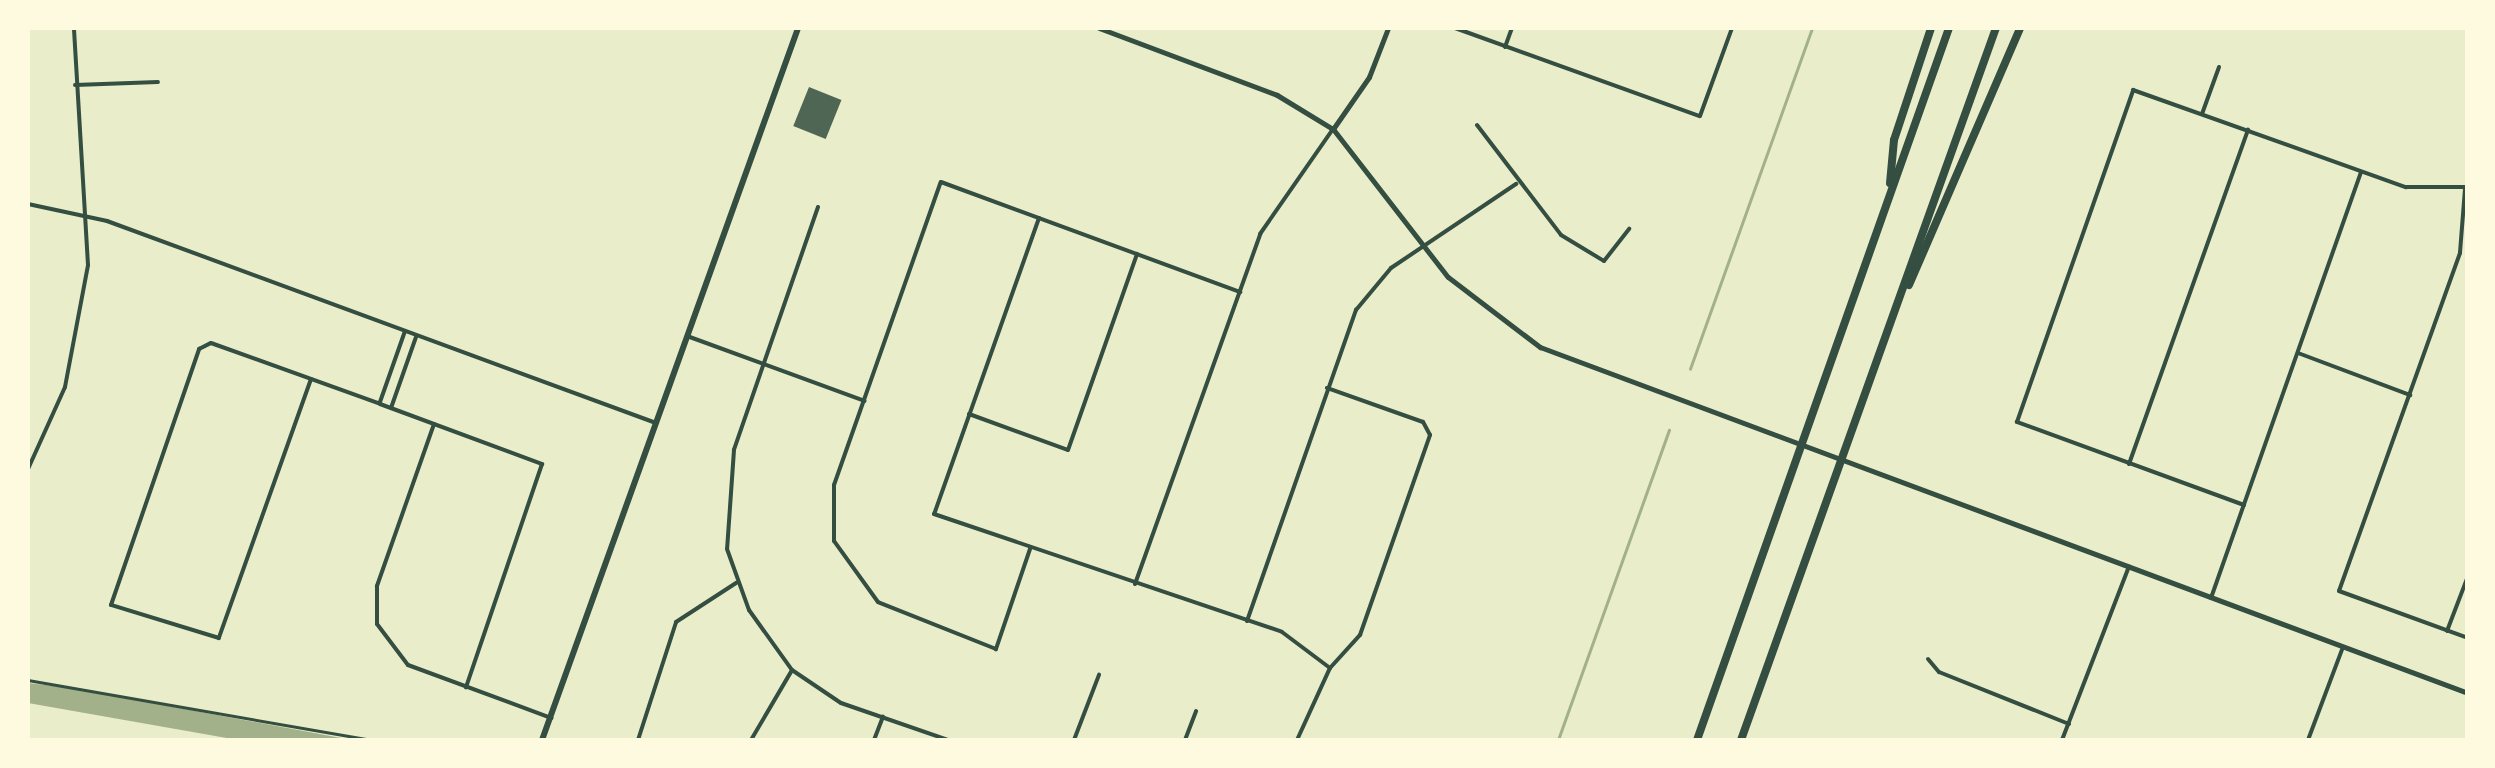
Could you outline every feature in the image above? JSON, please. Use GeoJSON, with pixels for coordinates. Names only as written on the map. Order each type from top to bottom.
{"type":"FeatureCollection","features":[{"type":"Feature","properties":{"kind":"highway"},"geometry":{"type":"LineString","coordinates":[[1890,193],[1894,140],[1931,28]]}},
{"type":"Feature","properties":{"kind":"highway"},"geometry":{"type":"LineString","coordinates":[[1697,740],[1949,28]]}},
{"type":"Feature","properties":{"kind":"highway"},"geometry":{"type":"LineString","coordinates":[[1741,740],[1996,28]]}},
{"type":"Feature","properties":{"kind":"highway"},"geometry":{"type":"LineString","coordinates":[[1880,351],[2020,28]]}},
{"type":"Feature","properties":{"kind":"main road"},"geometry":{"type":"LineString","coordinates":[[542,740],[798,28]]}},
{"type":"Feature","properties":{"kind":"street"},"geometry":{"type":"LineString","coordinates":[[28,469],[65,387],[90,215],[75,85],[74,28]]}},
{"type":"Feature","properties":{"kind":"street"},"geometry":{"type":"LineString","coordinates":[[1099,28],[1254,85],[1332,128],[1372,168],[1423,246],[1515,334],[2468,692]]}},
{"type":"Feature","properties":{"kind":"street"},"geometry":{"type":"LineString","coordinates":[[1135,584],[1274,206],[1369,77],[1388,28]]}},
{"type":"Feature","properties":{"kind":"street"},"geometry":{"type":"LineString","coordinates":[[1455,28],[1700,116],[1732,28]]}},
{"type":"Feature","properties":{"kind":"street"},"geometry":{"type":"LineString","coordinates":[[1505,47],[1512,28]]}},
{"type":"Feature","properties":{"kind":"street"},"geometry":{"type":"LineString","coordinates":[[2202,114],[2219,67]]}},
{"type":"Feature","properties":{"kind":"street"},"geometry":{"type":"LineString","coordinates":[[75,85],[158,82]]}},
{"type":"Feature","properties":{"kind":"street"},"geometry":{"type":"LineString","coordinates":[[2244,505],[2016,422],[2132,90],[2406,187],[2466,187],[2460,253],[2340,591],[2468,638]]}},
{"type":"Feature","properties":{"kind":"street"},"geometry":{"type":"LineString","coordinates":[[1477,126],[1516,184],[1561,234],[1604,261],[1628,229]]}},
{"type":"Feature","properties":{"kind":"street"},"geometry":{"type":"LineString","coordinates":[[2129,464],[2248,130]]}},
{"type":"Feature","properties":{"kind":"street"},"geometry":{"type":"LineString","coordinates":[[2211,598],[2361,172]]}},
{"type":"Feature","properties":{"kind":"street"},"geometry":{"type":"LineString","coordinates":[[1030,549],[996,649],[878,602],[844,564],[830,512],[941,182],[1240,292]]}},
{"type":"Feature","properties":{"kind":"street"},"geometry":{"type":"LineString","coordinates":[[1247,621],[1325,388],[1356,310],[1423,246],[1516,184]]}},
{"type":"Feature","properties":{"kind":"street"},"geometry":{"type":"LineString","coordinates":[[28,204],[90,215],[656,423]]}},
{"type":"Feature","properties":{"kind":"street"},"geometry":{"type":"LineString","coordinates":[[818,207],[727,482],[736,583],[792,670],[883,717],[948,740]]}},
{"type":"Feature","properties":{"kind":"street"},"geometry":{"type":"LineString","coordinates":[[1039,218],[934,514],[1247,621],[1330,668]]}},
{"type":"Feature","properties":{"kind":"street"},"geometry":{"type":"LineString","coordinates":[[970,414],[1068,450],[1137,254]]}},
{"type":"Feature","properties":{"kind":"street"},"geometry":{"type":"LineString","coordinates":[[380,404],[405,332]]}},
{"type":"Feature","properties":{"kind":"street"},"geometry":{"type":"LineString","coordinates":[[391,408],[416,336]]}},
{"type":"Feature","properties":{"kind":"street"},"geometry":{"type":"LineString","coordinates":[[688,336],[865,401]]}},
{"type":"Feature","properties":{"kind":"street"},"geometry":{"type":"LineString","coordinates":[[311,379],[214,641],[111,605],[207,343],[311,379],[542,464],[466,688]]}},
{"type":"Feature","properties":{"kind":"street"},"geometry":{"type":"LineString","coordinates":[[2298,354],[2410,394]]}},
{"type":"Feature","properties":{"kind":"street"},"geometry":{"type":"LineString","coordinates":[[1297,740],[1330,668],[1360,635],[1430,426],[1325,388]]}},
{"type":"Feature","properties":{"kind":"street"},"geometry":{"type":"LineString","coordinates":[[434,424],[375,594],[380,631],[408,666],[550,718]]}},
{"type":"Feature","properties":{"kind":"street"},"geometry":{"type":"LineString","coordinates":[[2062,740],[2129,566]]}},
{"type":"Feature","properties":{"kind":"street"},"geometry":{"type":"LineString","coordinates":[[2447,631],[2468,576]]}},
{"type":"Feature","properties":{"kind":"street"},"geometry":{"type":"LineString","coordinates":[[638,740],[686,609],[736,583]]}},
{"type":"Feature","properties":{"kind":"street"},"geometry":{"type":"LineString","coordinates":[[678,601],[686,609]]}},
{"type":"Feature","properties":{"kind":"street"},"geometry":{"type":"LineString","coordinates":[[2308,740],[2344,645]]}},
{"type":"Feature","properties":{"kind":"street"},"geometry":{"type":"LineString","coordinates":[[1928,659],[1938,672],[2068,724]]}},
{"type":"Feature","properties":{"kind":"street"},"geometry":{"type":"LineString","coordinates":[[751,740],[792,670]]}},
{"type":"Feature","properties":{"kind":"street"},"geometry":{"type":"LineString","coordinates":[[1074,740],[1098,674]]}},
{"type":"Feature","properties":{"kind":"street"},"geometry":{"type":"LineString","coordinates":[[1185,740],[1196,711]]}},
{"type":"Feature","properties":{"kind":"street"},"geometry":{"type":"LineString","coordinates":[[874,740],[883,717]]}},
{"type":"Feature","properties":{"kind":"path"},"geometry":{"type":"LineString","coordinates":[[28,680],[373,740]]}},
{"type":"Feature","properties":{"kind":"shaded area"},"geometry":{"type":"Polygon","coordinates":[[[28,683],[352,740],[238,740],[28,703],[28,683]]]}},
{"type":"Feature","properties":{"kind":"building"},"geometry":{"type":"Polygon","coordinates":[[[809,87],[841,100],[826,139],[793,126],[809,87]]]}},
{"type":"Feature","properties":{"kind":"waterway"},"geometry":{"type":"LineString","coordinates":[[1690,369],[1812,28]]}},
{"type":"Feature","properties":{"kind":"waterway"},"geometry":{"type":"LineString","coordinates":[[1558,740],[1669,430]]}}]}
